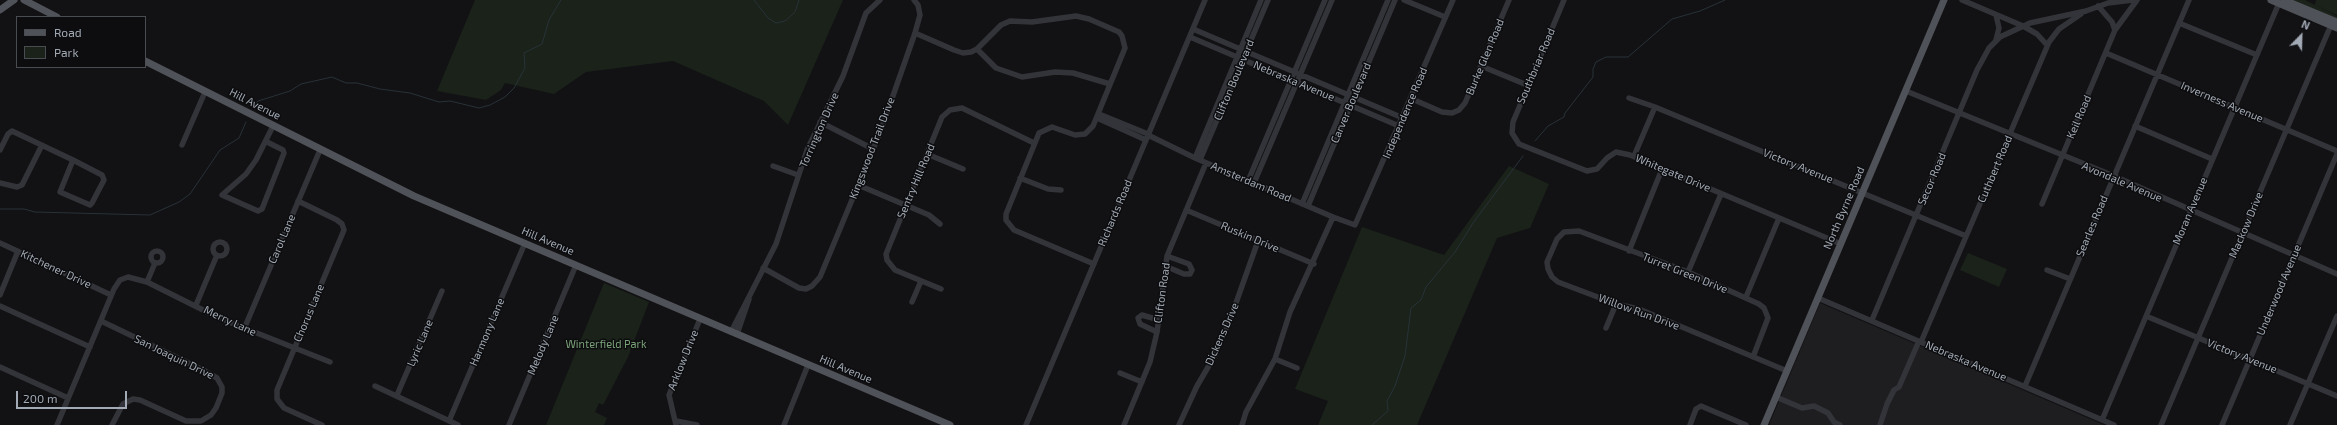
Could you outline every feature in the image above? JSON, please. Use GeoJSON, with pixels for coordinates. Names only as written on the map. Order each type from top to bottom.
{"type":"FeatureCollection","features":[{"type":"Feature","properties":{"kind":"main road"},"geometry":{"type":"LineString","coordinates":[[0,10],[14,0]]}},
{"type":"Feature","properties":{"kind":"main road"},"geometry":{"type":"LineString","coordinates":[[24,0],[55,16]]}},
{"type":"Feature","properties":{"kind":"main road","name":"North Byrne Road"},"geometry":{"type":"LineString","coordinates":[[1764,425],[1944,0]]}},
{"type":"Feature","properties":{"kind":"main road"},"geometry":{"type":"LineString","coordinates":[[2271,0],[2281,2],[2335,25]]}},
{"type":"Feature","properties":{"kind":"main road","name":"Hill Avenue"},"geometry":{"type":"LineString","coordinates":[[146,62],[404,192],[950,425]]}},
{"type":"Feature","properties":{"kind":"street","name":"Torrington Drive"},"geometry":{"type":"LineString","coordinates":[[734,333],[753,286],[782,229],[798,175],[820,122],[843,76],[866,13],[880,0]]}},
{"type":"Feature","properties":{"kind":"street","name":"Kingswood Trail Drive"},"geometry":{"type":"LineString","coordinates":[[763,268],[792,286],[806,289],[817,282],[820,277],[873,149],[915,33],[920,16],[918,5],[914,0]]}},
{"type":"Feature","properties":{"kind":"street","name":"Richards Road"},"geometry":{"type":"LineString","coordinates":[[1026,425],[1205,0]]}},
{"type":"Feature","properties":{"kind":"street","name":"Clifton Boulevard"},"geometry":{"type":"LineString","coordinates":[[1243,51],[1261,0]]}},
{"type":"Feature","properties":{"kind":"street","name":"Clifton Boulevard"},"geometry":{"type":"LineString","coordinates":[[1200,160],[1240,58],[1268,0]]}},
{"type":"Feature","properties":{"kind":"street"},"geometry":{"type":"LineString","coordinates":[[1251,182],[1294,81],[1294,72],[1325,0]]}},
{"type":"Feature","properties":{"kind":"street"},"geometry":{"type":"LineString","coordinates":[[1294,81],[1301,75],[1332,0]]}},
{"type":"Feature","properties":{"kind":"street","name":"Carver Boulevard"},"geometry":{"type":"LineString","coordinates":[[1305,205],[1348,104],[1388,0]]}},
{"type":"Feature","properties":{"kind":"street","name":"Carver Boulevard"},"geometry":{"type":"LineString","coordinates":[[1351,96],[1395,0]]}},
{"type":"Feature","properties":{"kind":"street"},"geometry":{"type":"LineString","coordinates":[[1404,0],[1446,17]]}},
{"type":"Feature","properties":{"kind":"street","name":"Independence Road"},"geometry":{"type":"LineString","coordinates":[[1356,225],[1412,99],[1453,0]]}},
{"type":"Feature","properties":{"kind":"street","name":"Burke Glen Road"},"geometry":{"type":"LineString","coordinates":[[1412,99],[1442,112],[1452,113],[1459,110],[1465,103],[1509,0]]}},
{"type":"Feature","properties":{"kind":"street","name":"Southbriar Road"},"geometry":{"type":"LineString","coordinates":[[1512,133],[1513,122],[1527,85],[1564,0]]}},
{"type":"Feature","properties":{"kind":"street"},"geometry":{"type":"LineString","coordinates":[[1962,0],[2023,26],[2037,34],[2047,45]]}},
{"type":"Feature","properties":{"kind":"street","name":"Secor Road"},"geometry":{"type":"LineString","coordinates":[[1872,320],[1982,59],[1996,40],[2023,26],[2086,11],[2112,1],[2133,0]]}},
{"type":"Feature","properties":{"kind":"street","name":"Keil Road"},"geometry":{"type":"LineString","coordinates":[[2042,204],[2115,30],[2137,0]]}},
{"type":"Feature","properties":{"kind":"street","name":"Searles Road"},"geometry":{"type":"LineString","coordinates":[[2025,386],[2189,0]]}},
{"type":"Feature","properties":{"kind":"street","name":"Moran Avenue"},"geometry":{"type":"LineString","coordinates":[[2102,420],[2212,159],[2281,2]]}},
{"type":"Feature","properties":{"kind":"street"},"geometry":{"type":"LineString","coordinates":[[2098,6],[2112,22],[2115,30]]}},
{"type":"Feature","properties":{"kind":"street","name":"Cuthbert Road"},"geometry":{"type":"LineString","coordinates":[[1880,425],[1887,404],[1894,390],[1899,387],[1920,342],[2047,45],[2059,29],[2086,11]]}},
{"type":"Feature","properties":{"kind":"street"},"geometry":{"type":"LineString","coordinates":[[1996,15],[1999,28],[1996,40]]}},
{"type":"Feature","properties":{"kind":"street"},"geometry":{"type":"LineString","coordinates":[[915,33],[963,53],[977,49],[1001,25],[1010,21],[1032,22],[1062,16],[1076,16],[1088,19],[1119,32],[1124,40],[1125,48],[1098,116],[1085,134],[1075,135],[1058,128],[1048,128],[1039,133],[1008,205],[1006,220],[1014,230],[1094,264]]}},
{"type":"Feature","properties":{"kind":"street"},"geometry":{"type":"LineString","coordinates":[[2179,22],[2257,56]]}},
{"type":"Feature","properties":{"kind":"street","name":"Mackow Drive"},"geometry":{"type":"LineString","coordinates":[[2161,425],[2286,129],[2335,25]]}},
{"type":"Feature","properties":{"kind":"street","name":"Nebraska Avenue"},"geometry":{"type":"LineString","coordinates":[[1193,30],[1403,118]]}},
{"type":"Feature","properties":{"kind":"street","name":"Nebraska Avenue"},"geometry":{"type":"LineString","coordinates":[[1190,37],[1399,126]]}},
{"type":"Feature","properties":{"kind":"street"},"geometry":{"type":"LineString","coordinates":[[977,49],[996,68],[1022,77],[1056,72],[1073,73],[1110,84]]}},
{"type":"Feature","properties":{"kind":"street","name":"Inverness Avenue"},"geometry":{"type":"LineString","coordinates":[[2106,53],[2337,151]]}},
{"type":"Feature","properties":{"kind":"street"},"geometry":{"type":"LineString","coordinates":[[1481,66],[1527,85]]}},
{"type":"Feature","properties":{"kind":"street","name":"Avondale Avenue"},"geometry":{"type":"LineString","coordinates":[[1906,91],[1960,112],[2062,157],[2114,176],[2190,211],[2337,274]]}},
{"type":"Feature","properties":{"kind":"street"},"geometry":{"type":"LineString","coordinates":[[182,145],[205,92]]}},
{"type":"Feature","properties":{"kind":"street","name":"Victory Avenue"},"geometry":{"type":"LineString","coordinates":[[1629,98],[1655,106],[1966,236]]}},
{"type":"Feature","properties":{"kind":"street"},"geometry":{"type":"LineString","coordinates":[[1634,156],[1655,106]]}},
{"type":"Feature","properties":{"kind":"street","name":"Sentry Hill Road"},"geometry":{"type":"LineString","coordinates":[[921,281],[895,270],[887,260],[888,247],[905,204],[928,154],[942,117],[948,112],[962,108],[990,120],[1009,132],[1034,143]]}},
{"type":"Feature","properties":{"kind":"street","name":"Amsterdam Road"},"geometry":{"type":"LineString","coordinates":[[1098,116],[1148,136],[1333,217],[1356,225]]}},
{"type":"Feature","properties":{"kind":"street"},"geometry":{"type":"LineString","coordinates":[[820,122],[873,149]]}},
{"type":"Feature","properties":{"kind":"street"},"geometry":{"type":"LineString","coordinates":[[267,142],[283,150],[284,153],[262,209],[258,211],[222,195],[246,174],[267,142],[274,126]]}},
{"type":"Feature","properties":{"kind":"street"},"geometry":{"type":"LineString","coordinates":[[2135,126],[2212,159]]}},
{"type":"Feature","properties":{"kind":"street"},"geometry":{"type":"LineString","coordinates":[[0,150],[2,140],[12,131],[42,145],[102,174],[104,180],[90,205],[60,192],[73,160]]}},
{"type":"Feature","properties":{"kind":"street","name":"Whitegate Drive"},"geometry":{"type":"LineString","coordinates":[[1512,133],[1519,144],[1587,171],[1597,169],[1607,158],[1616,152],[1634,156],[1841,244]]}},
{"type":"Feature","properties":{"kind":"street"},"geometry":{"type":"LineString","coordinates":[[0,183],[17,187],[22,185],[42,145]]}},
{"type":"Feature","properties":{"kind":"street","name":"Carol Lane"},"geometry":{"type":"LineString","coordinates":[[244,329],[320,150]]}},
{"type":"Feature","properties":{"kind":"street"},"geometry":{"type":"LineString","coordinates":[[928,154],[963,169]]}},
{"type":"Feature","properties":{"kind":"street","name":"Underwood Avenue"},"geometry":{"type":"LineString","coordinates":[[2222,425],[2337,154]]}},
{"type":"Feature","properties":{"kind":"street","name":"Clifton Road"},"geometry":{"type":"LineString","coordinates":[[1124,425],[1150,362],[1159,320],[1165,266],[1186,210],[1200,160]]}},
{"type":"Feature","properties":{"kind":"street"},"geometry":{"type":"LineString","coordinates":[[773,166],[798,175]]}},
{"type":"Feature","properties":{"kind":"street"},"geometry":{"type":"LineString","coordinates":[[1629,251],[1662,169]]}},
{"type":"Feature","properties":{"kind":"street"},"geometry":{"type":"LineString","coordinates":[[1020,178],[1048,189],[1061,190]]}},
{"type":"Feature","properties":{"kind":"street"},"geometry":{"type":"LineString","coordinates":[[858,185],[929,215],[940,224]]}},
{"type":"Feature","properties":{"kind":"street"},"geometry":{"type":"LineString","coordinates":[[1688,272],[1721,194]]}},
{"type":"Feature","properties":{"kind":"street","name":"Chorus Lane"},"geometry":{"type":"LineString","coordinates":[[298,201],[337,220],[344,230],[277,390],[278,399],[284,408],[322,425]]}},
{"type":"Feature","properties":{"kind":"street","name":"Ruskin Drive"},"geometry":{"type":"LineString","coordinates":[[1186,210],[1314,264]]}},
{"type":"Feature","properties":{"kind":"street"},"geometry":{"type":"LineString","coordinates":[[1242,425],[1246,412],[1275,359],[1290,312],[1314,264],[1333,217]]}},
{"type":"Feature","properties":{"kind":"street"},"geometry":{"type":"LineString","coordinates":[[1746,297],[1779,218]]}},
{"type":"Feature","properties":{"kind":"street","name":"Turret Green Drive"},"geometry":{"type":"LineString","coordinates":[[1557,239],[1564,232],[1579,231],[1688,272],[1746,297],[1764,308],[1768,318],[1753,357]]}},
{"type":"Feature","properties":{"kind":"street","name":"Willow Run Drive"},"geometry":{"type":"LineString","coordinates":[[1557,239],[1547,262],[1548,269],[1552,277],[1558,282],[1616,304],[1645,312],[1787,371]]}},
{"type":"Feature","properties":{"kind":"street","name":"Dickens Drive"},"geometry":{"type":"LineString","coordinates":[[1179,425],[1225,331],[1243,286],[1258,241]]}},
{"type":"Feature","properties":{"kind":"street","name":"Kitchener Drive"},"geometry":{"type":"LineString","coordinates":[[0,243],[111,295]]}},
{"type":"Feature","properties":{"kind":"street","name":"Harmony Lane"},"geometry":{"type":"LineString","coordinates":[[449,421],[524,243]]}},
{"type":"Feature","properties":{"kind":"street"},"geometry":{"type":"LineString","coordinates":[[0,295],[18,251]]}},
{"type":"Feature","properties":{"kind":"street"},"geometry":{"type":"LineString","coordinates":[[196,305],[217,256]]}},
{"type":"Feature","properties":{"kind":"street"},"geometry":{"type":"LineString","coordinates":[[1165,266],[1184,274],[1190,274],[1192,270],[1189,264],[1168,256]]}},
{"type":"Feature","properties":{"kind":"street"},"geometry":{"type":"LineString","coordinates":[[147,282],[155,263]]}},
{"type":"Feature","properties":{"kind":"street","name":"Melody Lane"},"geometry":{"type":"LineString","coordinates":[[509,425],[576,265]]}},
{"type":"Feature","properties":{"kind":"street"},"geometry":{"type":"LineString","coordinates":[[2047,270],[2070,279]]}},
{"type":"Feature","properties":{"kind":"street","name":"Merry Lane"},"geometry":{"type":"LineString","coordinates":[[111,295],[120,280],[132,277],[147,282],[244,329],[295,347],[330,362]]}},
{"type":"Feature","properties":{"kind":"street"},"geometry":{"type":"LineString","coordinates":[[912,302],[921,281],[941,289]]}},
{"type":"Feature","properties":{"kind":"street","name":"Lyric Lane"},"geometry":{"type":"LineString","coordinates":[[397,395],[442,291]]}},
{"type":"Feature","properties":{"kind":"street"},"geometry":{"type":"LineString","coordinates":[[57,425],[111,295]]}},
{"type":"Feature","properties":{"kind":"street","name":"Nebraska Avenue"},"geometry":{"type":"LineString","coordinates":[[1818,298],[2113,425]]}},
{"type":"Feature","properties":{"kind":"street"},"geometry":{"type":"LineString","coordinates":[[1606,328],[1616,304]]}},
{"type":"Feature","properties":{"kind":"street"},"geometry":{"type":"LineString","coordinates":[[0,306],[90,347]]}},
{"type":"Feature","properties":{"kind":"street"},"geometry":{"type":"LineString","coordinates":[[1157,332],[1140,324],[1138,318],[1142,315],[1159,320]]}},
{"type":"Feature","properties":{"kind":"street","name":"Victory Avenue"},"geometry":{"type":"LineString","coordinates":[[2146,316],[2251,358],[2337,396]]}},
{"type":"Feature","properties":{"kind":"street"},"geometry":{"type":"LineString","coordinates":[[2290,425],[2337,316]]}},
{"type":"Feature","properties":{"kind":"street","name":"Arklow Drive"},"geometry":{"type":"LineString","coordinates":[[676,423],[670,406],[669,395],[700,319]]}},
{"type":"Feature","properties":{"kind":"street","name":"San Joaquin Drive"},"geometry":{"type":"LineString","coordinates":[[101,321],[217,378],[222,392],[216,408],[206,419],[192,422],[186,421],[140,400],[133,399],[122,404],[112,425]]}},
{"type":"Feature","properties":{"kind":"street"},"geometry":{"type":"LineString","coordinates":[[1275,359],[1297,368]]}},
{"type":"Feature","properties":{"kind":"street"},"geometry":{"type":"LineString","coordinates":[[784,425],[808,365]]}},
{"type":"Feature","properties":{"kind":"street"},"geometry":{"type":"LineString","coordinates":[[0,367],[68,398]]}},
{"type":"Feature","properties":{"kind":"street"},"geometry":{"type":"LineString","coordinates":[[1120,373],[1142,382]]}},
{"type":"Feature","properties":{"kind":"street"},"geometry":{"type":"LineString","coordinates":[[375,386],[397,395],[421,409],[458,425]]}},
{"type":"Feature","properties":{"kind":"street"},"geometry":{"type":"LineString","coordinates":[[1776,397],[1802,408],[1814,406],[1828,412],[1834,422],[1840,425]]}},
{"type":"Feature","properties":{"kind":"street"},"geometry":{"type":"LineString","coordinates":[[1690,425],[1696,409],[1701,406],[1747,425]]}},
{"type":"Feature","properties":{"kind":"street"},"geometry":{"type":"LineString","coordinates":[[676,423],[697,425]]}},
{"type":"Feature","properties":{"kind":"shaded area"},"geometry":{"type":"Polygon","coordinates":[[[1820,303],[2104,425],[1769,425],[1820,303]]]}},
{"type":"Feature","properties":{"kind":"green space"},"geometry":{"type":"Polygon","coordinates":[[[475,0],[843,0],[788,125],[764,101],[673,61],[586,72],[554,94],[505,83],[501,90],[486,100],[437,91],[475,0]]]}},
{"type":"Feature","properties":{"kind":"green space"},"geometry":{"type":"Polygon","coordinates":[[[2292,0],[2305,0],[2337,16],[2337,19],[2292,0]]]}},
{"type":"Feature","properties":{"kind":"green space"},"geometry":{"type":"Polygon","coordinates":[[[2316,0],[2337,0],[2337,15],[2315,5],[2316,0]]]}},
{"type":"Feature","properties":{"kind":"green space"},"geometry":{"type":"Polygon","coordinates":[[[1509,166],[1549,184],[1530,228],[1497,238],[1417,425],[1318,425],[1328,401],[1295,389],[1362,227],[1444,255],[1509,166]]]}},
{"type":"Feature","properties":{"kind":"green space"},"geometry":{"type":"Polygon","coordinates":[[[1968,253],[2007,269],[1999,287],[1960,270],[1968,253]]]}},
{"type":"Feature","properties":{"kind":"green space","name":"Winterfield Park"},"geometry":{"type":"Polygon","coordinates":[[[604,283],[649,302],[628,357],[603,405],[599,403],[595,412],[607,418],[604,425],[546,425],[604,283]]]}},
{"type":"Feature","properties":{"kind":"waterway"},"geometry":{"type":"LineString","coordinates":[[254,105],[258,101],[290,91],[301,84],[332,77],[346,83],[357,83],[380,89],[410,93],[439,102],[450,101],[479,108],[490,105],[505,97],[514,88],[525,68],[524,53],[542,44],[549,20],[561,0]]}},
{"type":"Feature","properties":{"kind":"waterway"},"geometry":{"type":"LineString","coordinates":[[754,0],[768,18],[776,23],[785,21],[795,12],[799,0]]}},
{"type":"Feature","properties":{"kind":"waterway"},"geometry":{"type":"LineString","coordinates":[[1535,141],[1548,126],[1564,117],[1565,113],[1593,77],[1593,69],[1596,62],[1606,57],[1628,57],[1672,19],[1700,11],[1725,0]]}},
{"type":"Feature","properties":{"kind":"waterway"},"geometry":{"type":"LineString","coordinates":[[0,209],[24,209],[35,212],[150,215],[179,202],[190,194],[220,150],[239,138],[246,122]]}},
{"type":"Feature","properties":{"kind":"waterway"},"geometry":{"type":"LineString","coordinates":[[1372,425],[1388,411],[1387,401],[1395,386],[1405,356],[1411,308],[1421,300],[1426,287],[1455,252],[1473,223],[1523,156]]}}]}
